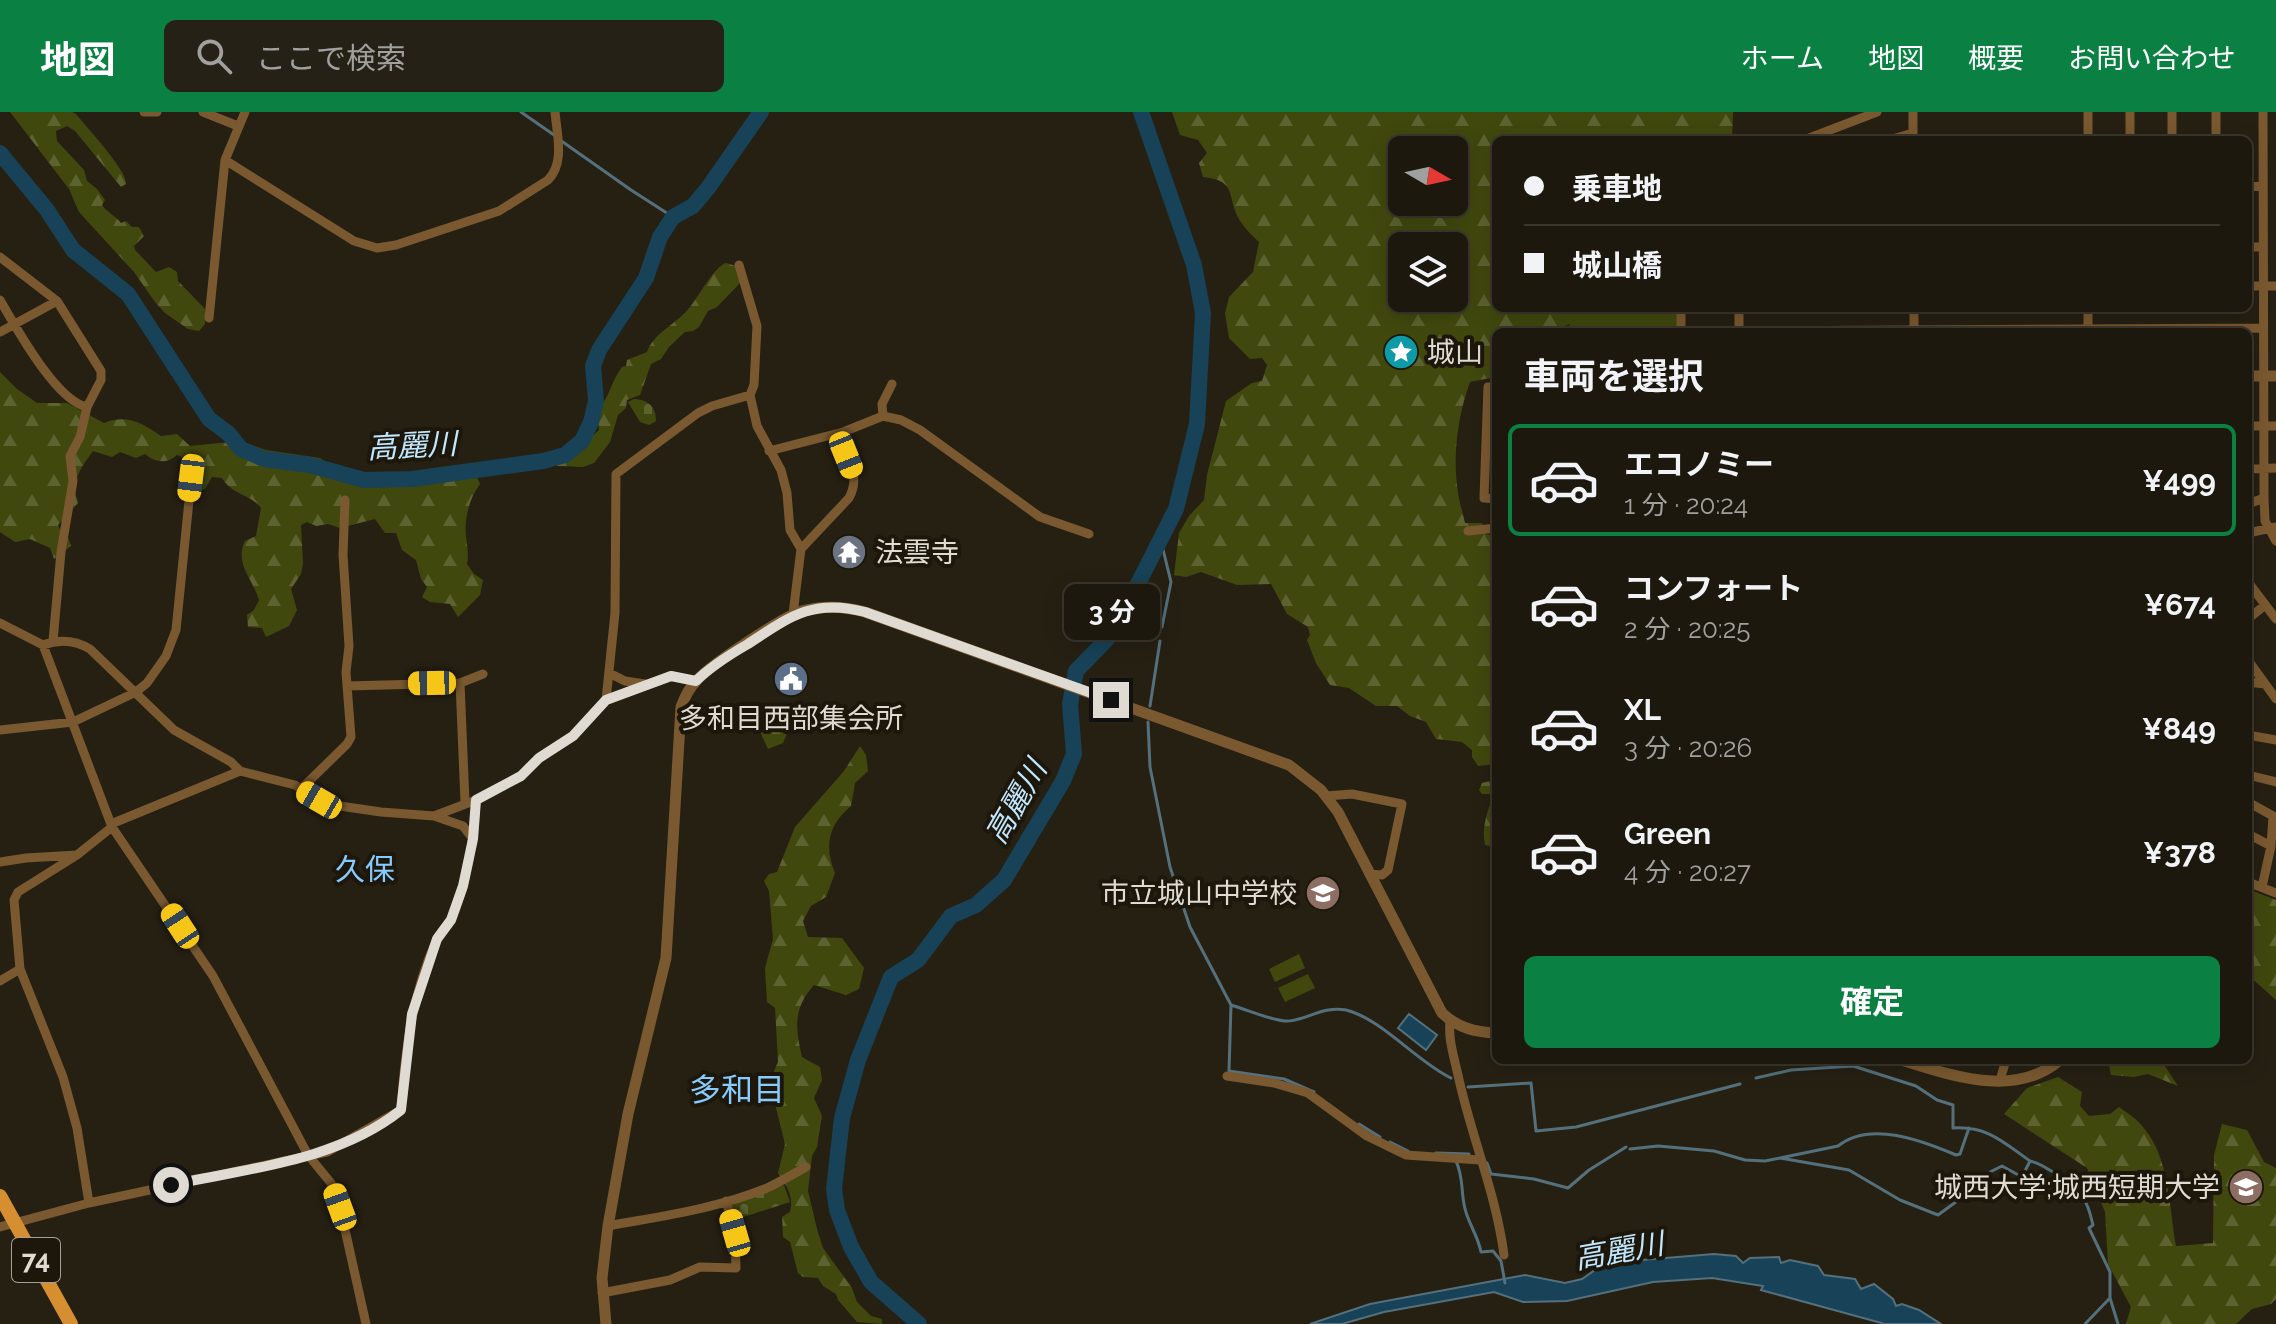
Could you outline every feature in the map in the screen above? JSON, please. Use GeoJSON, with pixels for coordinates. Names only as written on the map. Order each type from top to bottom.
{"type":"FeatureCollection","features":[{"type":"Feature","properties":{"kind":"main road","name":"74"},"geometry":{"type":"LineString","coordinates":[[0,1196],[8,1225],[71,1324]]}},
{"type":"Feature","properties":{"kind":"street"},"geometry":{"type":"LineString","coordinates":[[144,112],[157,112]]}},
{"type":"Feature","properties":{"kind":"street"},"geometry":{"type":"LineString","coordinates":[[203,112],[238,126]]}},
{"type":"Feature","properties":{"kind":"street"},"geometry":{"type":"LineString","coordinates":[[209,318],[225,160],[245,112]]}},
{"type":"Feature","properties":{"kind":"street"},"geometry":{"type":"LineString","coordinates":[[225,160],[354,241],[377,248],[396,245],[509,205],[554,174],[558,160],[555,112]]}},
{"type":"Feature","properties":{"kind":"street"},"geometry":{"type":"LineString","coordinates":[[1814,136],[1877,112]]}},
{"type":"Feature","properties":{"kind":"street"},"geometry":{"type":"LineString","coordinates":[[1913,112],[1913,136]]}},
{"type":"Feature","properties":{"kind":"street"},"geometry":{"type":"LineString","coordinates":[[2088,112],[2088,136]]}},
{"type":"Feature","properties":{"kind":"street"},"geometry":{"type":"LineString","coordinates":[[2130,112],[2130,136]]}},
{"type":"Feature","properties":{"kind":"street"},"geometry":{"type":"LineString","coordinates":[[2172,112],[2172,136]]}},
{"type":"Feature","properties":{"kind":"street"},"geometry":{"type":"LineString","coordinates":[[2216,112],[2216,136]]}},
{"type":"Feature","properties":{"kind":"street"},"geometry":{"type":"LineString","coordinates":[[2263,112],[2263,468],[2264,498],[2276,541]]}},
{"type":"Feature","properties":{"kind":"street"},"geometry":{"type":"LineString","coordinates":[[2252,187],[2262,186]]}},
{"type":"Feature","properties":{"kind":"street"},"geometry":{"type":"LineString","coordinates":[[2262,210],[2276,210]]}},
{"type":"Feature","properties":{"kind":"street"},"geometry":{"type":"LineString","coordinates":[[2252,247],[2262,247]]}},
{"type":"Feature","properties":{"kind":"street"},"geometry":{"type":"LineString","coordinates":[[0,257],[57,301],[101,371],[101,380],[87,407],[80,437],[70,456],[73,481],[48,643],[73,722],[112,826],[213,976],[308,1155],[331,1183],[340,1207],[366,1324]]}},
{"type":"Feature","properties":{"kind":"street"},"geometry":{"type":"LineString","coordinates":[[739,265],[757,326],[754,385],[750,395],[757,426],[785,483],[790,530],[801,549]]}},
{"type":"Feature","properties":{"kind":"street"},"geometry":{"type":"LineString","coordinates":[[2252,286],[2276,286]]}},
{"type":"Feature","properties":{"kind":"street"},"geometry":{"type":"LineString","coordinates":[[0,300],[56,383],[80,406],[87,407]]}},
{"type":"Feature","properties":{"kind":"street"},"geometry":{"type":"LineString","coordinates":[[0,332],[57,301]]}},
{"type":"Feature","properties":{"kind":"street"},"geometry":{"type":"LineString","coordinates":[[2252,328],[2263,328]]}},
{"type":"Feature","properties":{"kind":"street"},"geometry":{"type":"LineString","coordinates":[[2252,376],[2276,376]]}},
{"type":"Feature","properties":{"kind":"street"},"geometry":{"type":"LineString","coordinates":[[883,416],[882,404],[892,384]]}},
{"type":"Feature","properties":{"kind":"street"},"geometry":{"type":"LineString","coordinates":[[1492,387],[1488,387],[1484,498],[1492,499]]}},
{"type":"Feature","properties":{"kind":"street"},"geometry":{"type":"LineString","coordinates":[[606,700],[616,583],[616,474],[698,413],[750,395]]}},
{"type":"Feature","properties":{"kind":"street"},"geometry":{"type":"LineString","coordinates":[[769,451],[843,432],[883,416],[901,420],[920,430],[1040,517],[1089,534]]}},
{"type":"Feature","properties":{"kind":"street"},"geometry":{"type":"LineString","coordinates":[[2252,426],[2276,426]]}},
{"type":"Feature","properties":{"kind":"street"},"geometry":{"type":"LineString","coordinates":[[793,614],[801,549],[849,498],[854,488],[855,477],[843,442],[843,432]]}},
{"type":"Feature","properties":{"kind":"street"},"geometry":{"type":"LineString","coordinates":[[0,730],[73,722],[136,692],[147,683],[166,656],[176,630],[193,461]]}},
{"type":"Feature","properties":{"kind":"street"},"geometry":{"type":"LineString","coordinates":[[2252,469],[2276,468]]}},
{"type":"Feature","properties":{"kind":"street"},"geometry":{"type":"LineString","coordinates":[[2252,502],[2264,498]]}},
{"type":"Feature","properties":{"kind":"street"},"geometry":{"type":"LineString","coordinates":[[301,789],[351,737],[343,555],[345,500]]}},
{"type":"Feature","properties":{"kind":"street"},"geometry":{"type":"LineString","coordinates":[[1468,531],[1492,528]]}},
{"type":"Feature","properties":{"kind":"street"},"geometry":{"type":"LineString","coordinates":[[2252,532],[2272,528]]}},
{"type":"Feature","properties":{"kind":"street"},"geometry":{"type":"LineString","coordinates":[[2252,587],[2276,619]]}},
{"type":"Feature","properties":{"kind":"street"},"geometry":{"type":"LineString","coordinates":[[2252,616],[2265,605]]}},
{"type":"Feature","properties":{"kind":"street"},"geometry":{"type":"LineString","coordinates":[[606,1324],[602,1293],[608,1226],[628,1114],[666,958],[681,707],[686,693],[708,669],[793,614],[825,607],[849,608],[1274,758],[1302,773],[1326,796],[1435,1004],[1450,1021],[1473,1030],[1492,1032]]}},
{"type":"Feature","properties":{"kind":"street"},"geometry":{"type":"LineString","coordinates":[[0,623],[48,643],[81,644],[90,649],[174,730],[231,762],[240,771],[284,781],[319,800],[349,808],[434,816],[463,826],[473,839]]}},
{"type":"Feature","properties":{"kind":"street"},"geometry":{"type":"LineString","coordinates":[[2252,666],[2276,699]]}},
{"type":"Feature","properties":{"kind":"street"},"geometry":{"type":"LineString","coordinates":[[609,673],[625,681],[645,684]]}},
{"type":"Feature","properties":{"kind":"street"},"geometry":{"type":"LineString","coordinates":[[347,686],[460,683],[483,674]]}},
{"type":"Feature","properties":{"kind":"street"},"geometry":{"type":"LineString","coordinates":[[434,816],[521,776],[539,758],[573,736],[606,700],[671,676],[696,681]]}},
{"type":"Feature","properties":{"kind":"street"},"geometry":{"type":"LineString","coordinates":[[2252,682],[2265,684]]}},
{"type":"Feature","properties":{"kind":"street"},"geometry":{"type":"LineString","coordinates":[[8,1225],[89,1203],[327,1152],[401,1110],[412,1014],[437,939],[451,920],[457,904],[473,839],[460,683]]}},
{"type":"Feature","properties":{"kind":"street"},"geometry":{"type":"LineString","coordinates":[[2252,736],[2276,740]]}},
{"type":"Feature","properties":{"kind":"street"},"geometry":{"type":"LineString","coordinates":[[89,1203],[77,1128],[63,1077],[20,969],[14,900],[18,892],[77,855],[112,826],[240,771]]}},
{"type":"Feature","properties":{"kind":"street"},"geometry":{"type":"LineString","coordinates":[[2252,776],[2276,782]]}},
{"type":"Feature","properties":{"kind":"street"},"geometry":{"type":"LineString","coordinates":[[1326,796],[1352,794],[1402,804],[1388,870],[1382,875],[1369,874]]}},
{"type":"Feature","properties":{"kind":"street"},"geometry":{"type":"LineString","coordinates":[[2252,804],[2273,816],[2271,846],[2262,887]]}},
{"type":"Feature","properties":{"kind":"street"},"geometry":{"type":"LineString","coordinates":[[2252,836],[2271,846]]}},
{"type":"Feature","properties":{"kind":"street"},"geometry":{"type":"LineString","coordinates":[[0,862],[77,855]]}},
{"type":"Feature","properties":{"kind":"street"},"geometry":{"type":"LineString","coordinates":[[2252,883],[2276,893]]}},
{"type":"Feature","properties":{"kind":"street"},"geometry":{"type":"LineString","coordinates":[[0,981],[20,969]]}},
{"type":"Feature","properties":{"kind":"street"},"geometry":{"type":"LineString","coordinates":[[1450,1021],[1449,1033],[1455,1062],[1480,1160],[1488,1179],[1504,1255]]}},
{"type":"Feature","properties":{"kind":"street"},"geometry":{"type":"LineString","coordinates":[[1914,1064],[1951,1076],[2000,1080],[2031,1077],[2053,1064]]}},
{"type":"Feature","properties":{"kind":"street"},"geometry":{"type":"LineString","coordinates":[[2000,1080],[2005,1064]]}},
{"type":"Feature","properties":{"kind":"street"},"geometry":{"type":"LineString","coordinates":[[1227,1076],[1274,1083],[1308,1093],[1367,1136],[1406,1155],[1480,1160]]}},
{"type":"Feature","properties":{"kind":"street"},"geometry":{"type":"LineString","coordinates":[[608,1226],[696,1210],[768,1187],[806,1167]]}},
{"type":"Feature","properties":{"kind":"street"},"geometry":{"type":"LineString","coordinates":[[602,1293],[670,1280],[700,1267],[736,1268],[735,1233],[726,1201]]}},
{"type":"Feature","properties":{"kind":"green space"},"geometry":{"type":"Polygon","coordinates":[[[10,112],[76,114],[114,159],[126,184],[121,187],[75,131],[67,126],[56,131],[57,141],[84,170],[87,181],[105,200],[104,208],[121,223],[126,221],[132,227],[139,227],[144,236],[134,246],[135,250],[156,272],[169,267],[177,272],[178,281],[205,309],[205,324],[199,331],[188,329],[155,302],[134,272],[79,212],[69,189],[10,112]]]}},
{"type":"Feature","properties":{"kind":"green space"},"geometry":{"type":"Polygon","coordinates":[[[1172,112],[1733,112],[1732,136],[1492,136],[1492,312],[1573,312],[1570,324],[1560,328],[1492,328],[1492,378],[1470,382],[1459,422],[1456,478],[1465,523],[1482,523],[1486,534],[1492,535],[1492,764],[1478,766],[1472,757],[1472,750],[1462,742],[1436,739],[1426,722],[1410,716],[1397,706],[1376,706],[1349,688],[1330,685],[1316,663],[1307,640],[1310,635],[1308,627],[1287,614],[1271,584],[1237,585],[1201,572],[1186,577],[1174,575],[1179,533],[1204,500],[1207,475],[1226,401],[1252,383],[1262,381],[1267,365],[1262,358],[1250,359],[1229,338],[1225,313],[1229,297],[1253,272],[1259,242],[1241,222],[1227,187],[1215,179],[1203,177],[1199,163],[1207,153],[1198,140],[1180,135],[1172,112]]]}},
{"type":"Feature","properties":{"kind":"green space"},"geometry":{"type":"Polygon","coordinates":[[[726,263],[736,266],[741,282],[717,307],[708,311],[699,327],[685,332],[661,359],[651,364],[640,395],[627,400],[626,408],[618,415],[610,442],[594,463],[583,467],[557,466],[599,430],[597,410],[627,360],[647,352],[655,339],[685,313],[712,276],[726,263]]]}},
{"type":"Feature","properties":{"kind":"green space"},"geometry":{"type":"Polygon","coordinates":[[[1571,312],[1678,312],[1678,328],[1569,328],[1571,312]]]}},
{"type":"Feature","properties":{"kind":"green space"},"geometry":{"type":"Polygon","coordinates":[[[0,372],[37,403],[67,403],[104,423],[120,419],[134,421],[161,436],[177,434],[190,446],[240,441],[266,450],[320,458],[335,468],[355,474],[398,478],[411,473],[474,471],[480,484],[467,516],[467,564],[483,580],[480,595],[458,617],[450,604],[430,602],[422,597],[427,587],[421,579],[416,560],[402,550],[396,533],[385,533],[375,519],[340,528],[307,522],[301,525],[301,574],[291,589],[297,610],[289,626],[266,637],[262,628],[248,627],[247,615],[259,600],[242,557],[245,541],[256,536],[261,508],[231,488],[222,478],[212,477],[205,489],[195,492],[184,485],[180,474],[184,458],[177,455],[161,461],[145,454],[136,458],[120,452],[112,457],[93,451],[76,482],[78,503],[58,525],[71,546],[54,559],[50,548],[30,539],[15,542],[0,532],[0,372]]]}},
{"type":"Feature","properties":{"kind":"green space"},"geometry":{"type":"Polygon","coordinates":[[[634,399],[650,405],[655,411],[656,421],[649,425],[640,422],[628,402],[634,399]]]}},
{"type":"Feature","properties":{"kind":"green space"},"geometry":{"type":"Polygon","coordinates":[[[767,704],[792,721],[783,743],[768,749],[752,714],[767,704]]]}},
{"type":"Feature","properties":{"kind":"green space"},"geometry":{"type":"Polygon","coordinates":[[[860,746],[866,755],[868,771],[855,783],[851,806],[837,821],[830,836],[830,854],[835,873],[826,897],[811,906],[803,921],[808,937],[842,938],[864,968],[859,989],[846,995],[814,985],[802,1002],[797,1027],[802,1057],[820,1067],[822,1080],[814,1098],[822,1116],[817,1147],[812,1156],[808,1191],[817,1229],[823,1248],[852,1288],[857,1302],[871,1316],[882,1319],[882,1324],[857,1322],[836,1294],[823,1286],[818,1278],[803,1277],[798,1273],[790,1242],[783,1237],[782,1217],[790,1212],[791,1201],[778,1173],[785,1144],[773,1096],[774,1071],[778,1062],[775,1008],[767,1002],[765,968],[773,939],[769,891],[764,881],[769,874],[777,872],[795,827],[844,771],[860,746]]]}},
{"type":"Feature","properties":{"kind":"green space"},"geometry":{"type":"Polygon","coordinates":[[[1492,776],[1492,794],[1482,794],[1479,790],[1482,783],[1490,781],[1492,776]]]}},
{"type":"Feature","properties":{"kind":"green space"},"geometry":{"type":"Polygon","coordinates":[[[1492,800],[1492,846],[1485,845],[1486,819],[1492,800]]]}},
{"type":"Feature","properties":{"kind":"green space"},"geometry":{"type":"Polygon","coordinates":[[[2252,891],[2276,900],[2276,1000],[2252,979],[2252,891]]]}},
{"type":"Feature","properties":{"kind":"green space"},"geometry":{"type":"Polygon","coordinates":[[[1299,954],[1305,968],[1275,982],[1269,969],[1299,954]]]}},
{"type":"Feature","properties":{"kind":"green space"},"geometry":{"type":"Polygon","coordinates":[[[1308,974],[1315,988],[1285,1002],[1278,988],[1308,974]]]}},
{"type":"Feature","properties":{"kind":"green space"},"geometry":{"type":"Polygon","coordinates":[[[2109,1064],[2164,1064],[2178,1086],[2148,1074],[2134,1077],[2111,1075],[2109,1064]]]}},
{"type":"Feature","properties":{"kind":"green space"},"geometry":{"type":"Polygon","coordinates":[[[2058,1077],[2082,1092],[2080,1106],[2089,1116],[2110,1114],[2119,1107],[2138,1121],[2152,1139],[2167,1184],[2176,1246],[2213,1243],[2214,1155],[2222,1124],[2247,1130],[2264,1162],[2276,1168],[2276,1299],[2271,1304],[2252,1309],[2236,1324],[2126,1324],[2131,1307],[2108,1264],[2105,1212],[2087,1168],[2004,1114],[2027,1088],[2058,1077]]]}},
{"type":"Feature","properties":{"kind":"green space"},"geometry":{"type":"Polygon","coordinates":[[[784,1185],[790,1202],[734,1220],[729,1203],[784,1185]]]}},
{"type":"Feature","properties":{"kind":"water"},"geometry":{"type":"Polygon","coordinates":[[[1409,1014],[1437,1035],[1426,1050],[1398,1028],[1409,1014]]]}},
{"type":"Feature","properties":{"kind":"water","name":"高麗川"},"geometry":{"type":"Polygon","coordinates":[[[1714,1254],[1736,1256],[1743,1263],[1750,1258],[1779,1257],[1781,1263],[1790,1260],[1818,1266],[1824,1275],[1855,1279],[1861,1289],[1874,1284],[1893,1299],[1896,1306],[1902,1304],[1919,1310],[1941,1324],[1885,1324],[1761,1290],[1763,1286],[1712,1278],[1653,1282],[1567,1301],[1523,1302],[1494,1292],[1384,1312],[1342,1324],[1310,1324],[1370,1304],[1525,1275],[1565,1283],[1582,1279],[1605,1263],[1714,1254]]]}},
{"type":"Feature","properties":{"kind":"waterway"},"geometry":{"type":"LineString","coordinates":[[521,112],[554,135]]}},
{"type":"Feature","properties":{"kind":"waterway","name":"高麗川"},"geometry":{"type":"LineString","coordinates":[[0,153],[47,210],[73,250],[128,294],[209,419],[229,434],[241,449],[264,459],[310,465],[364,480],[412,479],[543,461],[565,455],[582,441],[596,401],[593,366],[599,350],[646,278],[660,237],[673,217],[693,206],[708,188],[761,112]]}},
{"type":"Feature","properties":{"kind":"waterway","name":"高麗川"},"geometry":{"type":"LineString","coordinates":[[919,1324],[871,1282],[851,1247],[837,1210],[834,1189],[842,1118],[858,1060],[891,977],[918,960],[951,916],[976,905],[1004,880],[1063,781],[1074,754],[1070,704],[1076,671],[1113,633],[1176,509],[1197,424],[1203,313],[1194,265],[1141,112]]}},
{"type":"Feature","properties":{"kind":"waterway"},"geometry":{"type":"LineString","coordinates":[[560,140],[673,217]]}},
{"type":"Feature","properties":{"kind":"waterway"},"geometry":{"type":"LineString","coordinates":[[1160,537],[1171,582],[1162,627]]}},
{"type":"Feature","properties":{"kind":"waterway"},"geometry":{"type":"LineString","coordinates":[[1150,706],[1160,641]]}},
{"type":"Feature","properties":{"kind":"waterway"},"geometry":{"type":"LineString","coordinates":[[1148,722],[1150,767],[1170,867],[1190,927],[1231,1005],[1229,1071],[1284,1079],[1314,1092]]}},
{"type":"Feature","properties":{"kind":"waterway"},"geometry":{"type":"LineString","coordinates":[[1231,1005],[1285,1021],[1329,1010],[1346,1010],[1373,1022],[1451,1078]]}},
{"type":"Feature","properties":{"kind":"waterway"},"geometry":{"type":"LineString","coordinates":[[1756,1078],[1791,1070],[1853,1066],[1916,1086],[1937,1100],[1953,1105],[1953,1128],[1986,1133],[2030,1161]]}},
{"type":"Feature","properties":{"kind":"waterway"},"geometry":{"type":"LineString","coordinates":[[1468,1087],[1531,1083],[1536,1131],[1576,1127],[1740,1084]]}},
{"type":"Feature","properties":{"kind":"waterway"},"geometry":{"type":"LineString","coordinates":[[1359,1124],[1380,1137]]}},
{"type":"Feature","properties":{"kind":"waterway"},"geometry":{"type":"LineString","coordinates":[[1780,1158],[1838,1146],[1865,1134],[1913,1139],[1956,1155],[1960,1154],[1969,1128]]}},
{"type":"Feature","properties":{"kind":"waterway"},"geometry":{"type":"LineString","coordinates":[[1390,1142],[1408,1151]]}},
{"type":"Feature","properties":{"kind":"waterway"},"geometry":{"type":"LineString","coordinates":[[1630,1149],[1658,1146],[1714,1151],[1745,1160],[1780,1158],[1849,1170],[1900,1200],[1938,1215],[1990,1177],[1990,1172],[2002,1166],[2022,1177],[2030,1161],[2036,1163],[2052,1171],[2086,1203],[2093,1225],[2089,1228],[2110,1272],[2110,1298],[2085,1324]]}},
{"type":"Feature","properties":{"kind":"waterway"},"geometry":{"type":"LineString","coordinates":[[1487,1163],[1491,1174],[1534,1179],[1568,1188],[1589,1170],[1626,1147]]}},
{"type":"Feature","properties":{"kind":"waterway"},"geometry":{"type":"LineString","coordinates":[[1436,1153],[1469,1154]]}},
{"type":"Feature","properties":{"kind":"waterway"},"geometry":{"type":"LineString","coordinates":[[1456,1161],[1465,1210],[1481,1252],[1493,1251],[1501,1261],[1505,1283]]}},
{"type":"Feature","properties":{"kind":"waterway"},"geometry":{"type":"LineString","coordinates":[[2110,1298],[2118,1324]]}},
{"type":"Feature","properties":{"kind":"place","name":"城山"},"geometry":{"type":"Point","coordinates":[1401,352]}},
{"type":"Feature","properties":{"kind":"place","name":"法雲寺"},"geometry":{"type":"Point","coordinates":[849,552]}},
{"type":"Feature","properties":{"kind":"place","name":"多和目西部集会所"},"geometry":{"type":"Point","coordinates":[791,679]}},
{"type":"Feature","properties":{"kind":"place","name":"市立城山中学校"},"geometry":{"type":"Point","coordinates":[1323,893]}},
{"type":"Feature","properties":{"kind":"place","name":"城西大学;城西短期大学"},"geometry":{"type":"Point","coordinates":[2246,1187]}},
{"type":"Feature","properties":{"kind":"district","name":"久保"},"geometry":{"type":"Point","coordinates":[365,870]}},
{"type":"Feature","properties":{"kind":"district","name":"多和目"},"geometry":{"type":"Point","coordinates":[737,1090]}},
{"type":"Feature","properties":{"kind":"route"},"geometry":{"type":"LineString","coordinates":[[171,1185],[327,1152],[401,1110],[412,1014],[437,939],[451,920],[463,886],[473,839],[476,800],[521,776],[539,758],[573,736],[606,700],[659,678],[683,676],[696,681],[708,669],[787,617],[825,607],[865,612],[1111,700]]}}]}
